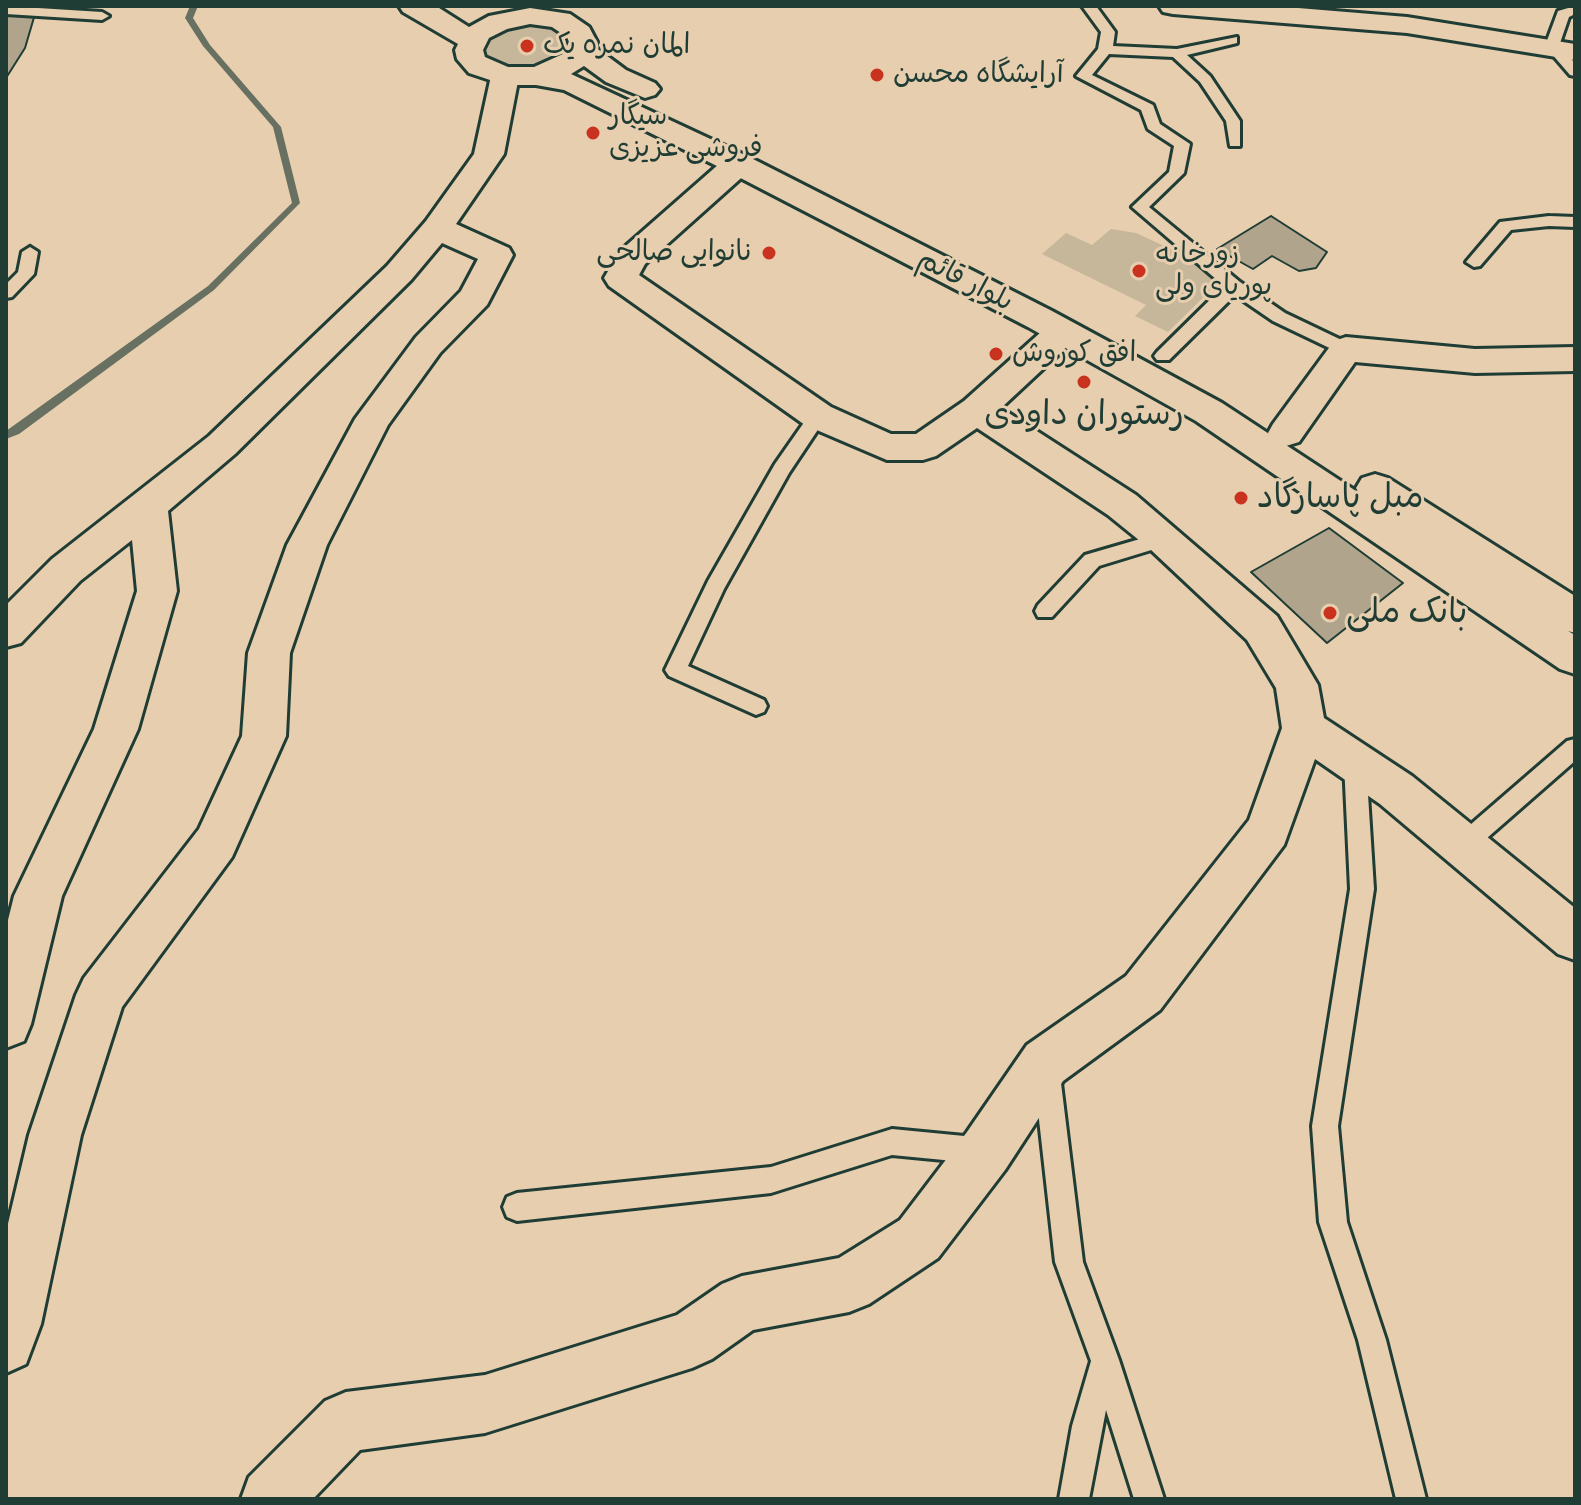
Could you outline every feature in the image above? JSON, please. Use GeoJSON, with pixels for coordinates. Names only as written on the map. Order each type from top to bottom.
{"type":"FeatureCollection","features":[{"type":"Feature","properties":{"kind":"street"},"geometry":{"type":"LineString","coordinates":[[413,6],[472,41],[478,33],[499,22],[534,11]]}},
{"type":"Feature","properties":{"kind":"street"},"geometry":{"type":"LineString","coordinates":[[460,6],[499,22]]}},
{"type":"Feature","properties":{"kind":"street"},"geometry":{"type":"LineString","coordinates":[[1173,6],[1407,25],[1563,49]]}},
{"type":"Feature","properties":{"kind":"street","name":"بلوار قائم"},"geometry":{"type":"LineString","coordinates":[[534,11],[572,26],[583,42],[581,50],[616,76],[766,145],[1163,356],[1575,657]]}},
{"type":"Feature","properties":{"kind":"street","name":"بلوار قائم"},"geometry":{"type":"LineString","coordinates":[[472,41],[469,50],[471,59],[479,67],[572,83],[738,164],[1209,412],[1263,428],[1575,617]]}},
{"type":"Feature","properties":{"kind":"street"},"geometry":{"type":"LineString","coordinates":[[6,631],[66,570],[222,445],[399,273],[437,228],[489,154],[521,76],[564,67],[581,50]]}},
{"type":"Feature","properties":{"kind":"street"},"geometry":{"type":"LineString","coordinates":[[738,164],[632,258],[621,278],[818,416],[887,447],[923,447],[977,410],[1062,332]]}},
{"type":"Feature","properties":{"kind":"street"},"geometry":{"type":"LineString","coordinates":[[6,1344],[55,1135],[101,995],[216,843],[264,736],[269,653],[307,545],[373,419],[428,345],[475,297],[497,255],[437,228]]}},
{"type":"Feature","properties":{"kind":"street"},"geometry":{"type":"LineString","coordinates":[[1263,428],[1346,349],[1461,360],[1575,359]]}},
{"type":"Feature","properties":{"kind":"street"},"geometry":{"type":"LineString","coordinates":[[271,1499],[346,1422],[485,1404],[692,1339],[742,1304],[849,1284],[919,1239],[986,1151],[1045,1063],[1143,993],[1268,831],[1304,728],[1297,685],[1262,628],[1122,505],[977,410]]}},
{"type":"Feature","properties":{"kind":"street"},"geometry":{"type":"LineString","coordinates":[[6,1024],[38,896],[116,729],[157,591],[148,506]]}},
{"type":"Feature","properties":{"kind":"street"},"geometry":{"type":"LineString","coordinates":[[1304,728],[1396,790],[1575,938]]}},
{"type":"Feature","properties":{"kind":"lane"},"geometry":{"type":"LineString","coordinates":[[1089,6],[1108,32],[1105,50],[1083,76],[1148,108],[1153,126],[1182,144],[1176,173],[1140,207],[1234,286],[1279,317],[1346,349]]}},
{"type":"Feature","properties":{"kind":"lane"},"geometry":{"type":"LineString","coordinates":[[6,10],[102,16]]}},
{"type":"Feature","properties":{"kind":"lane"},"geometry":{"type":"LineString","coordinates":[[1566,10],[1563,49],[1575,72]]}},
{"type":"Feature","properties":{"kind":"lane"},"geometry":{"type":"LineString","coordinates":[[1105,50],[1177,53],[1232,40]]}},
{"type":"Feature","properties":{"kind":"lane"},"geometry":{"type":"LineString","coordinates":[[1177,53],[1205,79],[1233,121],[1235,143]]}},
{"type":"Feature","properties":{"kind":"lane"},"geometry":{"type":"LineString","coordinates":[[1474,262],[1506,226],[1549,221],[1575,222]]}},
{"type":"Feature","properties":{"kind":"lane"},"geometry":{"type":"LineString","coordinates":[[6,293],[26,274],[30,252]]}},
{"type":"Feature","properties":{"kind":"lane"},"geometry":{"type":"LineString","coordinates":[[1163,356],[1234,286]]}},
{"type":"Feature","properties":{"kind":"lane"},"geometry":{"type":"LineString","coordinates":[[756,706],[676,670],[715,587],[782,469],[818,416]]}},
{"type":"Feature","properties":{"kind":"lane"},"geometry":{"type":"LineString","coordinates":[[1045,611],[1092,560],[1164,539]]}},
{"type":"Feature","properties":{"kind":"lane"},"geometry":{"type":"LineString","coordinates":[[1463,845],[1575,748]]}},
{"type":"Feature","properties":{"kind":"lane"},"geometry":{"type":"LineString","coordinates":[[1355,763],[1362,889],[1325,1126],[1333,1222],[1372,1340],[1411,1499]]}},
{"type":"Feature","properties":{"kind":"lane"},"geometry":{"type":"LineString","coordinates":[[1045,1063],[1069,1262],[1105,1360],[1149,1499]]}},
{"type":"Feature","properties":{"kind":"lane"},"geometry":{"type":"LineString","coordinates":[[517,1207],[771,1180],[892,1142],[986,1151]]}},
{"type":"Feature","properties":{"kind":"lane"},"geometry":{"type":"LineString","coordinates":[[1074,1499],[1087,1426],[1105,1360]]}},
{"type":"Feature","properties":{"kind":"shaded area"},"geometry":{"type":"Polygon","coordinates":[[[525,23],[554,26],[571,38],[560,62],[518,72],[484,61],[480,45],[496,30],[525,23]]]}},
{"type":"Feature","properties":{"kind":"shaded area","name":"زورخانه پوریای ولی"},"geometry":{"type":"Polygon","coordinates":[[[1111,229],[1136,233],[1188,257],[1217,284],[1168,332],[1135,316],[1146,305],[1042,254],[1066,233],[1092,245],[1111,229]]]}},
{"type":"Feature","properties":{"kind":"building"},"geometry":{"type":"Polygon","coordinates":[[[6,14],[35,14],[25,48],[6,78],[6,14]]]}},
{"type":"Feature","properties":{"kind":"building"},"geometry":{"type":"Polygon","coordinates":[[[1271,216],[1327,252],[1316,268],[1299,271],[1272,256],[1253,269],[1217,249],[1271,216]]]}},
{"type":"Feature","properties":{"kind":"building","name":"بانک ملی"},"geometry":{"type":"Polygon","coordinates":[[[1329,528],[1403,583],[1327,643],[1251,572],[1329,528]]]}},
{"type":"Feature","properties":{"kind":"waterway"},"geometry":{"type":"LineString","coordinates":[[6,435],[211,288],[296,203],[277,127],[207,46],[189,18],[194,6]]}},
{"type":"Feature","properties":{"kind":"place","name":"المان نمره یک"},"geometry":{"type":"Point","coordinates":[527,46]}},
{"type":"Feature","properties":{"kind":"place","name":"آرایشگاه محسن"},"geometry":{"type":"Point","coordinates":[877,75]}},
{"type":"Feature","properties":{"kind":"place","name":"سیگار فروشی عزیزی"},"geometry":{"type":"Point","coordinates":[593,133]}},
{"type":"Feature","properties":{"kind":"place","name":"نانوایی صالحی"},"geometry":{"type":"Point","coordinates":[769,253]}},
{"type":"Feature","properties":{"kind":"place","name":"زورخانه پوریای ولی"},"geometry":{"type":"Point","coordinates":[1139,271]}},
{"type":"Feature","properties":{"kind":"place","name":"افق کوروش"},"geometry":{"type":"Point","coordinates":[996,354]}},
{"type":"Feature","properties":{"kind":"place","name":"رستوران داودی"},"geometry":{"type":"Point","coordinates":[1084,382]}},
{"type":"Feature","properties":{"kind":"place","name":"مبل پاسارگاد"},"geometry":{"type":"Point","coordinates":[1241,498]}},
{"type":"Feature","properties":{"kind":"place","name":"بانک ملی"},"geometry":{"type":"Point","coordinates":[1330,613]}}]}
